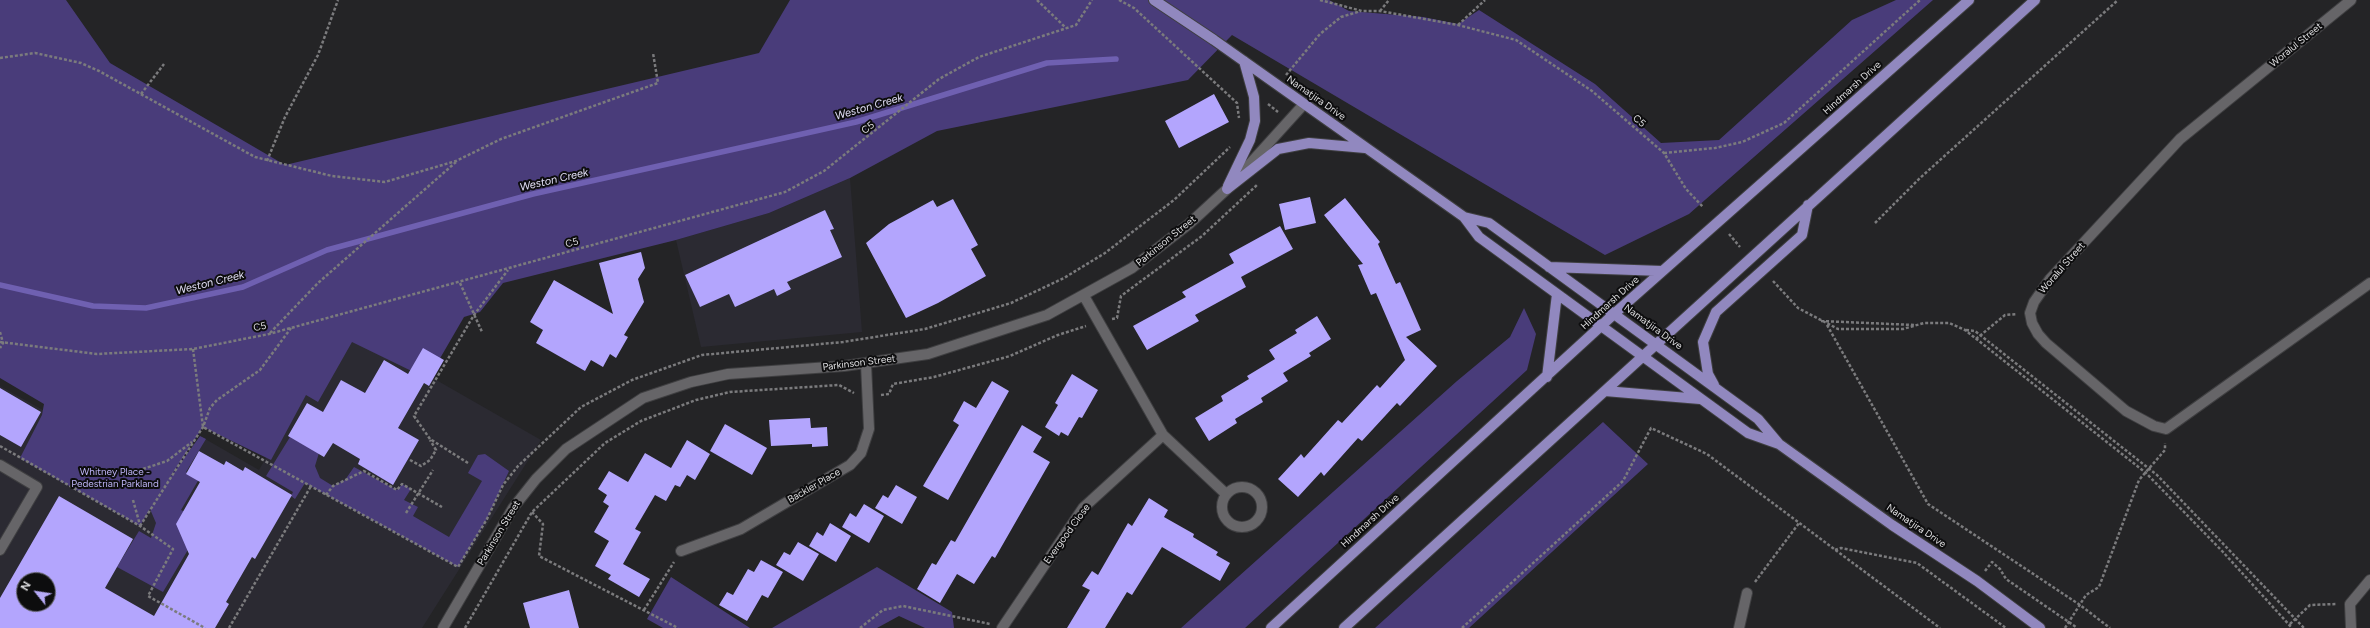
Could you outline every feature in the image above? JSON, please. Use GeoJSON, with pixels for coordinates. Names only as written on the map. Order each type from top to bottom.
{"type":"FeatureCollection","features":[{"type":"Feature","properties":{"kind":"main road","name":"Namatjira Drive"},"geometry":{"type":"LineString","coordinates":[[1154,0],[1244,61],[1464,217],[1479,237],[1748,434],[1779,444]]}},
{"type":"Feature","properties":{"kind":"main road","name":"Hindmarsh Drive"},"geometry":{"type":"LineString","coordinates":[[1271,628],[1602,327],[1614,314],[1969,0]]}},
{"type":"Feature","properties":{"kind":"main road"},"geometry":{"type":"LineString","coordinates":[[1344,628],[2035,0]]}},
{"type":"Feature","properties":{"kind":"main road"},"geometry":{"type":"LineString","coordinates":[[1227,189],[1250,140],[1255,121],[1254,97],[1244,61]]}},
{"type":"Feature","properties":{"kind":"main road"},"geometry":{"type":"LineString","coordinates":[[1227,189],[1278,149],[1309,143],[1367,148]]}},
{"type":"Feature","properties":{"kind":"main road"},"geometry":{"type":"LineString","coordinates":[[1716,388],[1708,374],[1703,342],[1716,312],[1802,235],[1808,205]]}},
{"type":"Feature","properties":{"kind":"main road","name":"Namatjira Drive"},"geometry":{"type":"LineString","coordinates":[[1464,217],[1489,223],[1758,419],[1779,444],[1892,525],[1977,581],[2040,628]]}},
{"type":"Feature","properties":{"kind":"main road"},"geometry":{"type":"LineString","coordinates":[[1549,266],[1662,271]]}},
{"type":"Feature","properties":{"kind":"main road"},"geometry":{"type":"LineString","coordinates":[[1547,377],[1557,294]]}},
{"type":"Feature","properties":{"kind":"main road"},"geometry":{"type":"LineString","coordinates":[[1605,391],[1700,399]]}},
{"type":"Feature","properties":{"kind":"street","name":"Woralul Street"},"geometry":{"type":"LineString","coordinates":[[2030,313],[2034,302],[2050,279],[2180,139],[2351,0]]}},
{"type":"Feature","properties":{"kind":"street","name":"Parkinson Street"},"geometry":{"type":"LineString","coordinates":[[443,628],[513,508],[536,479],[566,449],[643,398],[691,382],[728,374],[866,364],[928,354],[1047,315],[1084,296],[1132,268],[1189,224],[1227,189],[1304,104]]}},
{"type":"Feature","properties":{"kind":"street"},"geometry":{"type":"LineString","coordinates":[[2030,313],[2032,323],[2038,334],[2046,343],[2126,411],[2154,426],[2166,428],[2370,283]]}},
{"type":"Feature","properties":{"kind":"street"},"geometry":{"type":"LineString","coordinates":[[1084,296],[1163,435],[1226,494]]}},
{"type":"Feature","properties":{"kind":"street","name":"Backler Place"},"geometry":{"type":"LineString","coordinates":[[681,551],[741,529],[850,464],[861,453],[869,429],[866,364]]}},
{"type":"Feature","properties":{"kind":"street","name":"Evergood Close"},"geometry":{"type":"LineString","coordinates":[[1003,627],[1083,508],[1163,435]]}},
{"type":"Feature","properties":{"kind":"street"},"geometry":{"type":"LineString","coordinates":[[0,465],[37,487],[0,550]]}},
{"type":"Feature","properties":{"kind":"street"},"geometry":{"type":"LineString","coordinates":[[1239,487],[1248,488],[1256,493],[1261,501],[1262,510],[1259,519],[1252,526],[1242,528],[1233,526],[1226,520],[1222,512],[1222,502],[1226,494],[1239,487]]}},
{"type":"Feature","properties":{"kind":"street"},"geometry":{"type":"LineString","coordinates":[[2351,628],[2350,604],[2370,580]]}},
{"type":"Feature","properties":{"kind":"street"},"geometry":{"type":"LineString","coordinates":[[1740,628],[1747,593]]}},
{"type":"Feature","properties":{"kind":"path"},"geometry":{"type":"LineString","coordinates":[[267,161],[285,117],[318,55],[338,0]]}},
{"type":"Feature","properties":{"kind":"path"},"geometry":{"type":"LineString","coordinates":[[1037,0],[1066,28]]}},
{"type":"Feature","properties":{"kind":"path","name":"C5"},"geometry":{"type":"LineString","coordinates":[[2,342],[97,354],[193,349],[269,334],[460,283],[785,192],[824,171],[939,79],[979,56],[1076,25],[1092,0]]}},
{"type":"Feature","properties":{"kind":"path"},"geometry":{"type":"LineString","coordinates":[[1119,0],[1134,8],[1237,103],[1239,121]]}},
{"type":"Feature","properties":{"kind":"path","name":"C5"},"geometry":{"type":"LineString","coordinates":[[1320,0],[1362,11],[1380,11],[1458,26],[1516,40],[1592,91],[1664,153],[1686,189],[1703,207]]}},
{"type":"Feature","properties":{"kind":"path"},"geometry":{"type":"LineString","coordinates":[[1380,11],[1388,0]]}},
{"type":"Feature","properties":{"kind":"path"},"geometry":{"type":"LineString","coordinates":[[1458,26],[1485,0]]}},
{"type":"Feature","properties":{"kind":"path"},"geometry":{"type":"LineString","coordinates":[[1664,153],[1715,148],[1742,142],[1784,123],[1920,0]]}},
{"type":"Feature","properties":{"kind":"path"},"geometry":{"type":"LineString","coordinates":[[1875,223],[1920,178],[2118,0]]}},
{"type":"Feature","properties":{"kind":"path"},"geometry":{"type":"LineString","coordinates":[[1292,66],[1320,34],[1341,17],[1362,11]]}},
{"type":"Feature","properties":{"kind":"path"},"geometry":{"type":"LineString","coordinates":[[0,58],[35,53],[82,63],[142,94],[233,145],[267,161],[332,176],[386,182],[456,161],[501,139],[658,83],[654,53]]}},
{"type":"Feature","properties":{"kind":"path"},"geometry":{"type":"LineString","coordinates":[[142,94],[164,64]]}},
{"type":"Feature","properties":{"kind":"path"},"geometry":{"type":"LineString","coordinates":[[203,427],[458,567],[487,519],[503,485],[518,466],[581,407],[632,380],[702,355],[842,342],[925,329],[1011,302],[1064,278],[1105,253],[1174,200],[1230,147],[1233,140]]}},
{"type":"Feature","properties":{"kind":"path"},"geometry":{"type":"LineString","coordinates":[[269,334],[318,283],[456,161]]}},
{"type":"Feature","properties":{"kind":"path"},"geometry":{"type":"LineString","coordinates":[[1729,234],[1740,247]]}},
{"type":"Feature","properties":{"kind":"path"},"geometry":{"type":"LineString","coordinates":[[410,460],[421,466],[430,460],[436,450],[414,416],[474,315],[508,269]]}},
{"type":"Feature","properties":{"kind":"path"},"geometry":{"type":"LineString","coordinates":[[1773,281],[1798,308],[1827,325],[1838,329],[1903,329],[1924,323],[1949,323],[1966,330],[1975,331],[2150,469],[2296,618],[2304,628]]}},
{"type":"Feature","properties":{"kind":"path"},"geometry":{"type":"LineString","coordinates":[[460,283],[482,332]]}},
{"type":"Feature","properties":{"kind":"path"},"geometry":{"type":"LineString","coordinates":[[1976,339],[2005,315],[2030,313]]}},
{"type":"Feature","properties":{"kind":"path"},"geometry":{"type":"LineString","coordinates":[[1821,321],[1916,325]]}},
{"type":"Feature","properties":{"kind":"path"},"geometry":{"type":"LineString","coordinates":[[1827,325],[1928,504],[2080,605],[2110,628]]}},
{"type":"Feature","properties":{"kind":"path"},"geometry":{"type":"LineString","coordinates":[[140,526],[203,427],[210,408],[217,400],[260,370],[291,327]]}},
{"type":"Feature","properties":{"kind":"path"},"geometry":{"type":"LineString","coordinates":[[1966,330],[2146,473],[2290,624],[2292,628]]}},
{"type":"Feature","properties":{"kind":"path"},"geometry":{"type":"LineString","coordinates":[[0,332],[2,342],[0,348]]}},
{"type":"Feature","properties":{"kind":"path"},"geometry":{"type":"LineString","coordinates":[[193,349],[203,427]]}},
{"type":"Feature","properties":{"kind":"path"},"geometry":{"type":"LineString","coordinates":[[1462,628],[1623,481],[1651,428],[1707,454],[1940,628]]}},
{"type":"Feature","properties":{"kind":"path"},"geometry":{"type":"LineString","coordinates":[[2065,628],[2086,595],[2099,587],[2140,480],[2165,450],[2166,428]]}},
{"type":"Feature","properties":{"kind":"path"},"geometry":{"type":"LineString","coordinates":[[430,439],[468,463]]}},
{"type":"Feature","properties":{"kind":"path"},"geometry":{"type":"LineString","coordinates":[[143,469],[167,461],[194,441]]}},
{"type":"Feature","properties":{"kind":"path"},"geometry":{"type":"LineString","coordinates":[[0,446],[140,526],[172,549],[148,596],[205,628]]}},
{"type":"Feature","properties":{"kind":"path"},"geometry":{"type":"LineString","coordinates":[[326,495],[333,486],[364,470],[397,490],[402,484],[442,507]]}},
{"type":"Feature","properties":{"kind":"path"},"geometry":{"type":"LineString","coordinates":[[406,512],[433,470]]}},
{"type":"Feature","properties":{"kind":"path"},"geometry":{"type":"LineString","coordinates":[[229,628],[311,486]]}},
{"type":"Feature","properties":{"kind":"path"},"geometry":{"type":"LineString","coordinates":[[133,500],[140,526]]}},
{"type":"Feature","properties":{"kind":"path"},"geometry":{"type":"LineString","coordinates":[[465,628],[532,512],[543,524],[539,556],[678,628]]}},
{"type":"Feature","properties":{"kind":"path"},"geometry":{"type":"LineString","coordinates":[[1747,593],[1799,523]]}},
{"type":"Feature","properties":{"kind":"path"},"geometry":{"type":"LineString","coordinates":[[1835,550],[1841,548],[1917,563],[2006,628]]}},
{"type":"Feature","properties":{"kind":"path"},"geometry":{"type":"LineString","coordinates":[[644,610],[681,551]]}},
{"type":"Feature","properties":{"kind":"path"},"geometry":{"type":"LineString","coordinates":[[1977,581],[1992,562],[2000,569],[2006,579],[2068,623],[2076,627]]}},
{"type":"Feature","properties":{"kind":"path"},"geometry":{"type":"LineString","coordinates":[[2290,624],[2310,605],[2350,604]]}},
{"type":"Feature","properties":{"kind":"path"},"geometry":{"type":"LineString","coordinates":[[860,628],[883,610],[903,606],[1003,627]]}},
{"type":"Feature","properties":{"kind":"shaded area"},"geometry":{"type":"Polygon","coordinates":[[[850,178],[862,332],[701,347],[676,240],[769,213],[850,178]]]}},
{"type":"Feature","properties":{"kind":"shaded area"},"geometry":{"type":"Polygon","coordinates":[[[342,326],[541,440],[422,628],[0,628],[0,386],[173,483],[200,436],[259,470],[342,326]]]}},
{"type":"Feature","properties":{"kind":"green space","name":"Whitney Place - Pedestrian Parkland"},"geometry":{"type":"Polygon","coordinates":[[[0,0],[66,0],[110,63],[285,165],[759,53],[790,0],[1329,0],[1349,11],[1423,17],[1458,24],[1479,10],[1595,84],[1661,143],[1719,140],[1852,20],[1896,0],[1933,0],[1689,214],[1605,255],[1232,35],[1188,80],[937,131],[850,178],[769,213],[676,240],[503,283],[480,312],[464,317],[428,379],[352,342],[318,402],[306,395],[271,460],[203,427],[169,479],[200,436],[206,439],[186,472],[199,479],[181,510],[187,513],[189,548],[163,592],[117,567],[139,531],[151,538],[156,523],[150,509],[140,526],[20,458],[42,415],[44,404],[0,378],[0,0]]]}},
{"type":"Feature","properties":{"kind":"green space"},"geometry":{"type":"Polygon","coordinates":[[[1524,308],[1536,334],[1527,370],[1245,628],[1181,628],[1457,381],[1510,337],[1524,308]]]}},
{"type":"Feature","properties":{"kind":"green space"},"geometry":{"type":"Polygon","coordinates":[[[1603,422],[1648,464],[1469,628],[1375,628],[1603,422]]]}},
{"type":"Feature","properties":{"kind":"green space"},"geometry":{"type":"Polygon","coordinates":[[[290,437],[319,453],[315,466],[320,478],[333,486],[345,480],[354,467],[397,490],[402,484],[411,489],[404,500],[418,507],[413,516],[449,537],[482,481],[468,473],[478,455],[485,454],[509,471],[487,519],[458,567],[305,483],[295,499],[291,496],[293,492],[266,476],[290,437]]]}},
{"type":"Feature","properties":{"kind":"green space"},"geometry":{"type":"Polygon","coordinates":[[[877,567],[952,612],[954,628],[925,628],[899,616],[877,628],[772,628],[877,567]]]}},
{"type":"Feature","properties":{"kind":"green space"},"geometry":{"type":"Polygon","coordinates":[[[671,577],[750,628],[663,628],[647,619],[671,577]]]}},
{"type":"Feature","properties":{"kind":"building"},"geometry":{"type":"Polygon","coordinates":[[[1214,94],[1229,122],[1179,148],[1165,121],[1214,94]]]}},
{"type":"Feature","properties":{"kind":"building"},"geometry":{"type":"Polygon","coordinates":[[[1310,197],[1316,223],[1285,230],[1279,204],[1310,197]]]}},
{"type":"Feature","properties":{"kind":"building"},"geometry":{"type":"Polygon","coordinates":[[[1345,198],[1380,242],[1378,244],[1396,284],[1400,282],[1421,330],[1406,337],[1437,366],[1400,406],[1397,403],[1362,441],[1358,438],[1324,476],[1321,472],[1298,497],[1278,479],[1301,454],[1304,458],[1338,420],[1342,423],[1377,385],[1380,388],[1405,360],[1376,293],[1371,295],[1358,265],[1363,264],[1324,215],[1345,198]]]}},
{"type":"Feature","properties":{"kind":"building"},"geometry":{"type":"Polygon","coordinates":[[[953,199],[978,245],[971,249],[986,276],[938,303],[906,318],[866,243],[889,224],[933,200],[937,207],[953,199]]]}},
{"type":"Feature","properties":{"kind":"building"},"geometry":{"type":"Polygon","coordinates":[[[825,210],[834,229],[830,230],[842,257],[787,282],[791,289],[777,296],[774,289],[735,307],[729,294],[700,307],[685,275],[825,210]]]}},
{"type":"Feature","properties":{"kind":"building"},"geometry":{"type":"Polygon","coordinates":[[[1280,226],[1293,249],[1241,277],[1246,287],[1195,315],[1199,321],[1147,350],[1133,326],[1186,297],[1182,292],[1234,263],[1229,254],[1280,226]]]}},
{"type":"Feature","properties":{"kind":"building"},"geometry":{"type":"Polygon","coordinates":[[[641,252],[645,268],[638,279],[644,302],[624,335],[628,337],[616,358],[610,354],[603,367],[591,360],[585,371],[536,343],[543,330],[530,322],[554,280],[613,314],[599,263],[641,252]]]}},
{"type":"Feature","properties":{"kind":"building"},"geometry":{"type":"Polygon","coordinates":[[[1317,316],[1331,339],[1309,353],[1311,356],[1283,373],[1288,381],[1261,398],[1263,402],[1235,419],[1237,423],[1209,441],[1195,418],[1223,401],[1221,396],[1249,379],[1247,376],[1275,359],[1269,350],[1297,333],[1295,330],[1317,316]]]}},
{"type":"Feature","properties":{"kind":"building"},"geometry":{"type":"Polygon","coordinates":[[[423,348],[444,360],[429,386],[424,383],[398,428],[419,440],[393,485],[358,464],[360,459],[333,443],[324,457],[288,436],[307,403],[323,412],[341,380],[365,393],[384,360],[408,374],[423,348]]]}},
{"type":"Feature","properties":{"kind":"building"},"geometry":{"type":"Polygon","coordinates":[[[1072,374],[1098,390],[1082,418],[1079,417],[1068,436],[1061,432],[1059,436],[1045,427],[1058,405],[1055,403],[1072,374]]]}},
{"type":"Feature","properties":{"kind":"building"},"geometry":{"type":"Polygon","coordinates":[[[992,381],[1009,391],[948,500],[923,486],[959,425],[953,421],[964,401],[976,408],[992,381]]]}},
{"type":"Feature","properties":{"kind":"building"},"geometry":{"type":"Polygon","coordinates":[[[0,388],[41,412],[21,447],[0,435],[0,388]]]}},
{"type":"Feature","properties":{"kind":"building"},"geometry":{"type":"Polygon","coordinates":[[[810,418],[811,428],[827,427],[828,446],[812,447],[812,444],[771,446],[769,420],[810,418]]]}},
{"type":"Feature","properties":{"kind":"building"},"geometry":{"type":"Polygon","coordinates":[[[725,424],[767,448],[752,475],[710,451],[725,424]]]}},
{"type":"Feature","properties":{"kind":"building"},"geometry":{"type":"Polygon","coordinates":[[[1022,425],[1042,437],[1033,452],[1050,462],[995,558],[992,556],[974,584],[957,574],[940,603],[917,589],[932,563],[936,565],[951,540],[955,542],[1022,425]]]}},
{"type":"Feature","properties":{"kind":"building"},"geometry":{"type":"Polygon","coordinates":[[[687,440],[710,454],[695,480],[687,475],[680,487],[675,485],[666,501],[655,495],[635,529],[641,532],[623,564],[650,579],[639,597],[608,579],[611,575],[595,566],[609,541],[594,532],[609,506],[603,502],[607,495],[598,489],[609,471],[628,482],[645,453],[671,468],[687,440]]]}},
{"type":"Feature","properties":{"kind":"building"},"geometry":{"type":"Polygon","coordinates":[[[199,451],[224,465],[226,461],[243,471],[245,467],[292,495],[255,559],[252,557],[226,602],[229,604],[215,628],[0,628],[0,598],[59,496],[133,539],[105,588],[154,616],[189,554],[176,524],[200,482],[186,474],[199,451]]]}},
{"type":"Feature","properties":{"kind":"building"},"geometry":{"type":"Polygon","coordinates":[[[896,485],[917,497],[902,524],[875,508],[883,495],[888,498],[896,485]]]}},
{"type":"Feature","properties":{"kind":"building"},"geometry":{"type":"Polygon","coordinates":[[[1149,498],[1168,510],[1164,517],[1194,534],[1193,537],[1218,552],[1216,555],[1230,563],[1220,581],[1162,547],[1132,595],[1127,592],[1105,628],[1067,628],[1090,590],[1082,586],[1092,571],[1098,575],[1128,523],[1132,526],[1149,498]]]}},
{"type":"Feature","properties":{"kind":"building"},"geometry":{"type":"Polygon","coordinates":[[[864,504],[884,516],[869,543],[842,527],[850,513],[856,517],[864,504]]]}},
{"type":"Feature","properties":{"kind":"building"},"geometry":{"type":"Polygon","coordinates":[[[830,523],[851,536],[836,562],[809,546],[817,532],[823,536],[830,523]]]}},
{"type":"Feature","properties":{"kind":"building"},"geometry":{"type":"Polygon","coordinates":[[[798,542],[819,554],[803,581],[776,565],[784,552],[790,555],[798,542]]]}},
{"type":"Feature","properties":{"kind":"building"},"geometry":{"type":"Polygon","coordinates":[[[761,560],[783,572],[768,598],[762,595],[747,621],[719,605],[727,592],[733,595],[748,569],[754,572],[761,560]]]}},
{"type":"Feature","properties":{"kind":"building"},"geometry":{"type":"Polygon","coordinates":[[[569,590],[579,628],[530,628],[523,603],[569,590]]]}},
{"type":"Feature","properties":{"kind":"waterway","name":"Weston Creek"},"geometry":{"type":"LineString","coordinates":[[0,285],[93,306],[146,308],[243,287],[327,250],[533,194],[856,122],[1047,63],[1116,59]]}}]}
